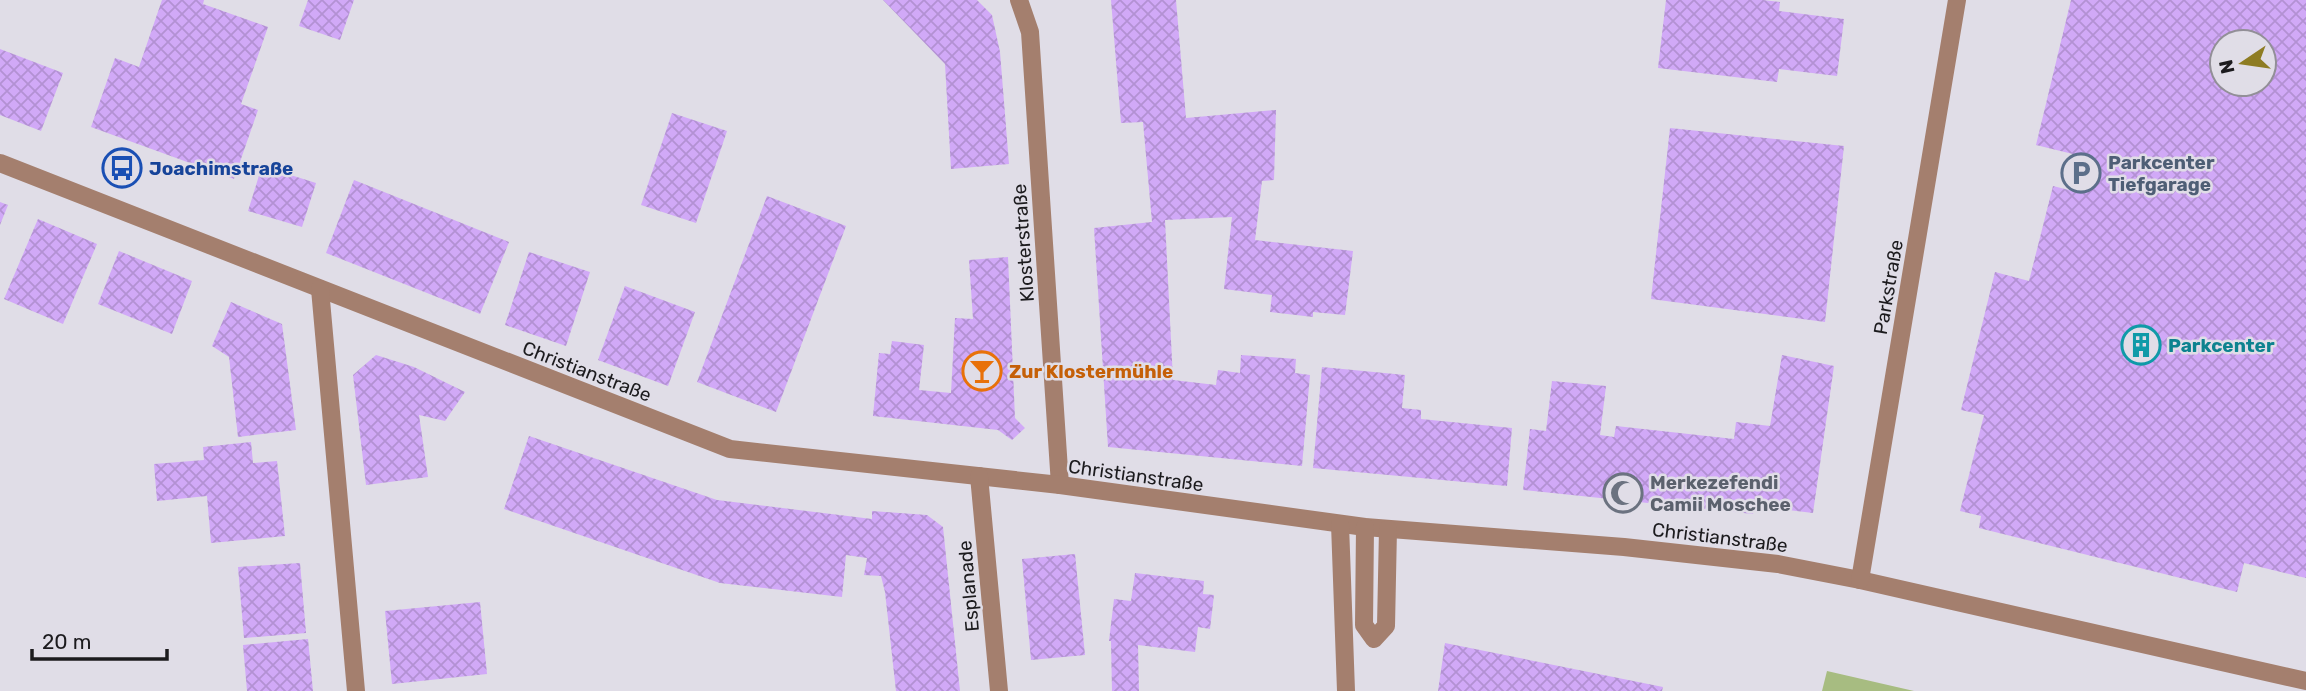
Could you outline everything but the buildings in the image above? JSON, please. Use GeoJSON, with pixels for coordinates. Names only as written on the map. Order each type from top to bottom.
{"type":"FeatureCollection","features":[{"type":"Feature","properties":{"kind":"street","name":"Klosterstraße"},"geometry":{"type":"LineString","coordinates":[[1019,0],[1030,32],[1060,485]]}},
{"type":"Feature","properties":{"kind":"street","name":"Parkstraße"},"geometry":{"type":"LineString","coordinates":[[1860,580],[1957,0]]}},
{"type":"Feature","properties":{"kind":"street","name":"Christianstraße"},"geometry":{"type":"LineString","coordinates":[[0,163],[730,449],[1060,485],[1365,527],[1623,547],[1778,564],[1860,580],[2306,681]]}},
{"type":"Feature","properties":{"kind":"street"},"geometry":{"type":"LineString","coordinates":[[320,289],[356,691]]}},
{"type":"Feature","properties":{"kind":"street","name":"Esplanade"},"geometry":{"type":"LineString","coordinates":[[979,476],[999,691]]}},
{"type":"Feature","properties":{"kind":"street"},"geometry":{"type":"LineString","coordinates":[[1340,524],[1346,691]]}},
{"type":"Feature","properties":{"kind":"street"},"geometry":{"type":"LineString","coordinates":[[1365,527],[1364,625],[1374,639],[1386,626],[1388,529]]}},
{"type":"Feature","properties":{"kind":"green space"},"geometry":{"type":"Polygon","coordinates":[[[1827,671],[1914,691],[1822,691],[1827,671]]]}},
{"type":"Feature","properties":{"kind":"place","name":"Joachimstraße"},"geometry":{"type":"Point","coordinates":[122,168]}},
{"type":"Feature","properties":{"kind":"place","name":"Parkcenter Tiefgarage"},"geometry":{"type":"Point","coordinates":[2081,173]}},
{"type":"Feature","properties":{"kind":"place","name":"Parkcenter"},"geometry":{"type":"Point","coordinates":[2141,345]}},
{"type":"Feature","properties":{"kind":"place","name":"Zur Klostermühle"},"geometry":{"type":"Point","coordinates":[982,371]}},
{"type":"Feature","properties":{"kind":"place","name":"Merkezefendi Camii Moschee"},"geometry":{"type":"Point","coordinates":[1623,493]}}]}
